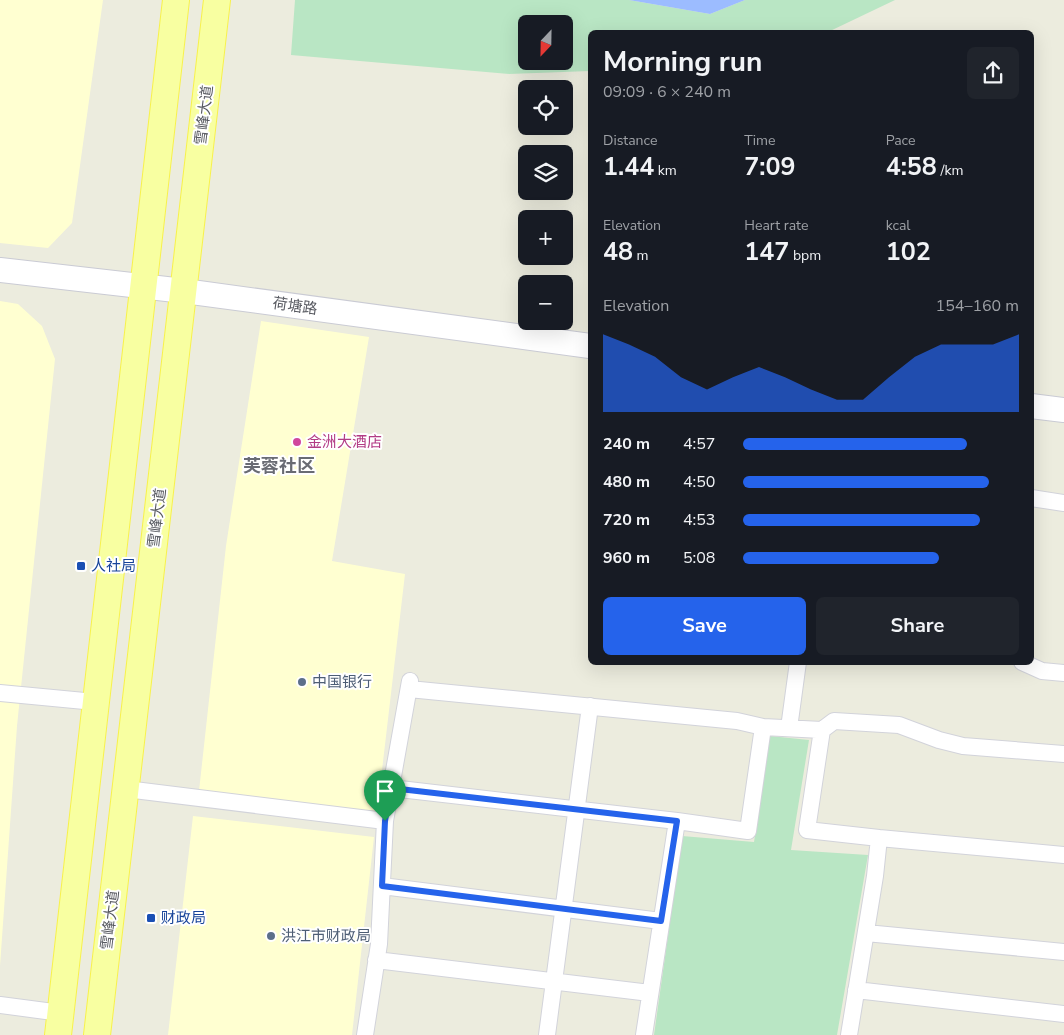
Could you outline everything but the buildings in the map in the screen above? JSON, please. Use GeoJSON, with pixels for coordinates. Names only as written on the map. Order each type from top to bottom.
{"type":"FeatureCollection","features":[{"type":"Feature","properties":{"kind":"main road"},"geometry":{"type":"LineString","coordinates":[[60,1024],[176,0]]}},
{"type":"Feature","properties":{"kind":"main road","name":"雪峰大道"},"geometry":{"type":"LineString","coordinates":[[97,1035],[217,0]]}},
{"type":"Feature","properties":{"kind":"street","name":"荷塘路"},"geometry":{"type":"LineString","coordinates":[[0,270],[184,291],[588,346]]}},
{"type":"Feature","properties":{"kind":"street"},"geometry":{"type":"LineString","coordinates":[[1034,406],[1064,410]]}},
{"type":"Feature","properties":{"kind":"street"},"geometry":{"type":"LineString","coordinates":[[1034,498],[1064,502]]}},
{"type":"Feature","properties":{"kind":"street"},"geometry":{"type":"LineString","coordinates":[[789,728],[798,665]]}},
{"type":"Feature","properties":{"kind":"street"},"geometry":{"type":"LineString","coordinates":[[1029,665],[1042,671],[1064,673]]}},
{"type":"Feature","properties":{"kind":"street"},"geometry":{"type":"LineString","coordinates":[[365,1035],[379,944],[385,821],[410,685],[737,721],[763,727],[822,730],[834,721],[900,725],[939,740],[963,746],[1064,754]]}},
{"type":"Feature","properties":{"kind":"street"},"geometry":{"type":"LineString","coordinates":[[0,693],[96,702]]}},
{"type":"Feature","properties":{"kind":"street"},"geometry":{"type":"LineString","coordinates":[[547,1035],[590,706]]}},
{"type":"Feature","properties":{"kind":"street"},"geometry":{"type":"LineString","coordinates":[[391,788],[748,831],[763,727]]}},
{"type":"Feature","properties":{"kind":"street"},"geometry":{"type":"LineString","coordinates":[[822,730],[807,830],[1064,855]]}},
{"type":"Feature","properties":{"kind":"street"},"geometry":{"type":"LineString","coordinates":[[126,789],[385,821]]}},
{"type":"Feature","properties":{"kind":"street"},"geometry":{"type":"LineString","coordinates":[[644,1035],[677,821]]}},
{"type":"Feature","properties":{"kind":"street"},"geometry":{"type":"LineString","coordinates":[[849,1035],[875,876],[879,838]]}},
{"type":"Feature","properties":{"kind":"street"},"geometry":{"type":"LineString","coordinates":[[382,886],[661,921]]}},
{"type":"Feature","properties":{"kind":"street"},"geometry":{"type":"LineString","coordinates":[[866,933],[1064,952]]}},
{"type":"Feature","properties":{"kind":"street"},"geometry":{"type":"LineString","coordinates":[[376,960],[650,993]]}},
{"type":"Feature","properties":{"kind":"street"},"geometry":{"type":"LineString","coordinates":[[856,990],[1064,1014]]}},
{"type":"Feature","properties":{"kind":"street"},"geometry":{"type":"LineString","coordinates":[[0,1005],[60,1024]]}},
{"type":"Feature","properties":{"kind":"shaded area"},"geometry":{"type":"Polygon","coordinates":[[[0,0],[103,0],[72,223],[48,248],[0,243],[0,0]]]}},
{"type":"Feature","properties":{"kind":"shaded area"},"geometry":{"type":"Polygon","coordinates":[[[295,0],[629,0],[710,14],[745,0],[895,0],[832,30],[588,30],[588,71],[509,74],[291,55],[295,0]]]}},
{"type":"Feature","properties":{"kind":"shaded area"},"geometry":{"type":"Polygon","coordinates":[[[0,301],[18,304],[42,326],[55,359],[17,726],[0,966],[0,301]]]}},
{"type":"Feature","properties":{"kind":"shaded area","name":"中国银行"},"geometry":{"type":"Polygon","coordinates":[[[261,321],[369,337],[332,561],[405,574],[377,813],[199,791],[226,546],[261,321]]]}},
{"type":"Feature","properties":{"kind":"shaded area"},"geometry":{"type":"Polygon","coordinates":[[[770,736],[809,740],[791,850],[868,855],[837,1035],[654,1035],[682,836],[754,842],[770,736]]]}},
{"type":"Feature","properties":{"kind":"shaded area","name":"洪江市财政局"},"geometry":{"type":"Polygon","coordinates":[[[193,816],[374,837],[352,1035],[168,1035],[193,816]]]}},
{"type":"Feature","properties":{"kind":"water"},"geometry":{"type":"Polygon","coordinates":[[[629,0],[745,0],[710,14],[629,0]]]}},
{"type":"Feature","properties":{"kind":"place","name":"金洲大酒店"},"geometry":{"type":"Point","coordinates":[297,442]}},
{"type":"Feature","properties":{"kind":"place","name":"人社局"},"geometry":{"type":"Point","coordinates":[81,566]}},
{"type":"Feature","properties":{"kind":"place","name":"中国银行"},"geometry":{"type":"Point","coordinates":[302,682]}},
{"type":"Feature","properties":{"kind":"place","name":"财政局"},"geometry":{"type":"Point","coordinates":[151,918]}},
{"type":"Feature","properties":{"kind":"place","name":"洪江市财政局"},"geometry":{"type":"Point","coordinates":[271,936]}},
{"type":"Feature","properties":{"kind":"district","name":"芙蓉社区"},"geometry":{"type":"Point","coordinates":[279,466]}},
{"type":"Feature","properties":{"kind":"route"},"geometry":{"type":"LineString","coordinates":[[391,788],[677,821],[661,921],[382,886],[385,821],[391,788]]}}]}
